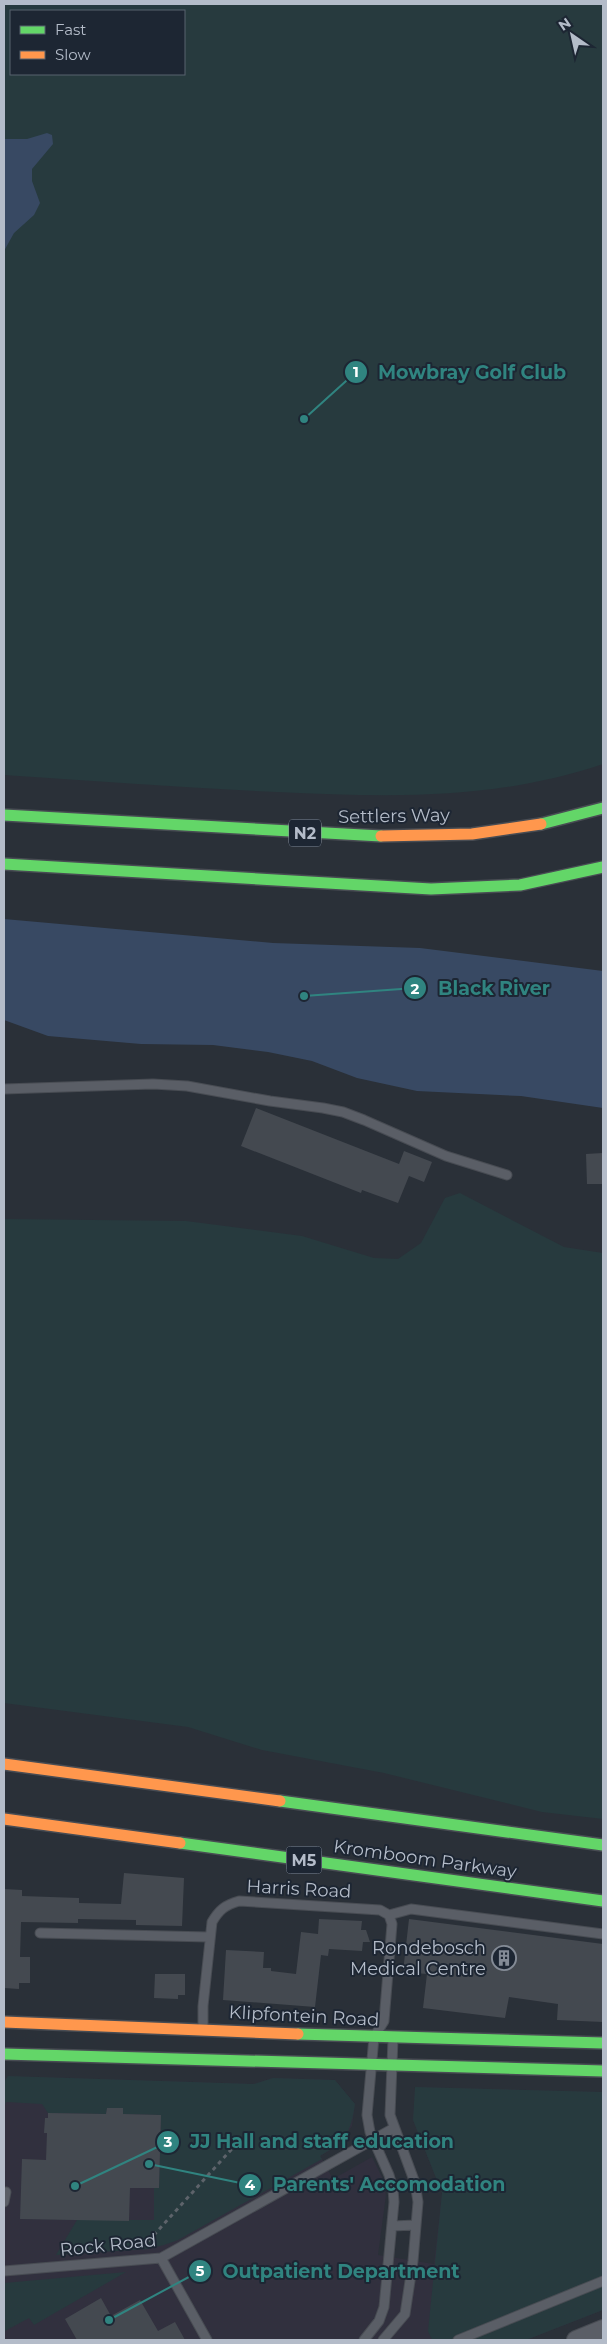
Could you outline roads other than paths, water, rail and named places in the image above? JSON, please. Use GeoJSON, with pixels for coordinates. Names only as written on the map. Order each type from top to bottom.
{"type":"FeatureCollection","features":[{"type":"Feature","properties":{"kind":"main road","name":"Settlers Way"},"geometry":{"type":"LineString","coordinates":[[4,815],[313,834],[414,836],[513,829],[582,815],[603,808]]}},
{"type":"Feature","properties":{"kind":"main road"},"geometry":{"type":"LineString","coordinates":[[4,864],[431,888],[520,885],[603,867]]}},
{"type":"Feature","properties":{"kind":"main road"},"geometry":{"type":"LineString","coordinates":[[4,1764],[603,1845]]}},
{"type":"Feature","properties":{"kind":"main road","name":"Kromboom Parkway"},"geometry":{"type":"LineString","coordinates":[[4,1819],[603,1901]]}},
{"type":"Feature","properties":{"kind":"main road","name":"Klipfontein Road"},"geometry":{"type":"LineString","coordinates":[[4,2022],[393,2038],[603,2043]]}},
{"type":"Feature","properties":{"kind":"main road"},"geometry":{"type":"LineString","coordinates":[[4,2054],[603,2071]]}},
{"type":"Feature","properties":{"kind":"street"},"geometry":{"type":"LineString","coordinates":[[576,2340],[603,2330]]}},
{"type":"Feature","properties":{"kind":"lane"},"geometry":{"type":"LineString","coordinates":[[4,1089],[153,1084],[187,1086],[270,1101],[323,1108],[344,1112],[446,1156],[507,1175]]}},
{"type":"Feature","properties":{"kind":"lane","name":"Harris Road"},"geometry":{"type":"LineString","coordinates":[[203,2029],[209,1937],[212,1922],[218,1912],[227,1904],[239,1901],[380,1910],[389,1915]]}},
{"type":"Feature","properties":{"kind":"lane"},"geometry":{"type":"LineString","coordinates":[[364,2340],[378,2321],[384,2307],[392,2226],[393,2189],[373,2140],[367,2115],[374,2037],[384,2024],[392,1924],[389,1915],[410,1909],[603,1934]]}},
{"type":"Feature","properties":{"kind":"lane"},"geometry":{"type":"LineString","coordinates":[[40,1932],[209,1937]]}},
{"type":"Feature","properties":{"kind":"lane"},"geometry":{"type":"LineString","coordinates":[[383,2340],[405,2314],[416,2225],[417,2192],[390,2116],[393,2038],[384,2024]]}},
{"type":"Feature","properties":{"kind":"lane","name":"Rock Road"},"geometry":{"type":"LineString","coordinates":[[4,2271],[161,2258],[394,2128]]}},
{"type":"Feature","properties":{"kind":"lane"},"geometry":{"type":"LineString","coordinates":[[4,2202],[6,2192]]}},
{"type":"Feature","properties":{"kind":"lane"},"geometry":{"type":"LineString","coordinates":[[392,2226],[416,2225]]}},
{"type":"Feature","properties":{"kind":"lane"},"geometry":{"type":"LineString","coordinates":[[161,2258],[207,2340]]}},
{"type":"Feature","properties":{"kind":"lane"},"geometry":{"type":"LineString","coordinates":[[458,2340],[603,2281]]}},
{"type":"Feature","properties":{"kind":"water"},"geometry":{"type":"Polygon","coordinates":[[[47,133],[52,135],[53,144],[32,169],[32,181],[40,203],[34,215],[14,233],[4,251],[4,139],[27,139],[47,133]]]}},
{"type":"Feature","properties":{"kind":"water"},"geometry":{"type":"Polygon","coordinates":[[[4,919],[273,943],[420,948],[603,971],[603,1108],[521,1096],[417,1091],[357,1078],[312,1061],[268,1052],[213,1045],[141,1044],[48,1036],[4,1020],[4,919]]]}},
{"type":"Feature","properties":{"kind":"place","name":"Mowbray Golf Club"},"geometry":{"type":"Point","coordinates":[304,419]}},
{"type":"Feature","properties":{"kind":"place","name":"Black River"},"geometry":{"type":"Point","coordinates":[304,996]}},
{"type":"Feature","properties":{"kind":"place","name":"Rondebosch Medical Centre"},"geometry":{"type":"Point","coordinates":[504,1958]}},
{"type":"Feature","properties":{"kind":"place","name":"Parents' Accomodation"},"geometry":{"type":"Point","coordinates":[149,2164]}},
{"type":"Feature","properties":{"kind":"place","name":"JJ Hall and staff education"},"geometry":{"type":"Point","coordinates":[75,2186]}},
{"type":"Feature","properties":{"kind":"place","name":"Outpatient Department"},"geometry":{"type":"Point","coordinates":[109,2320]}}]}
